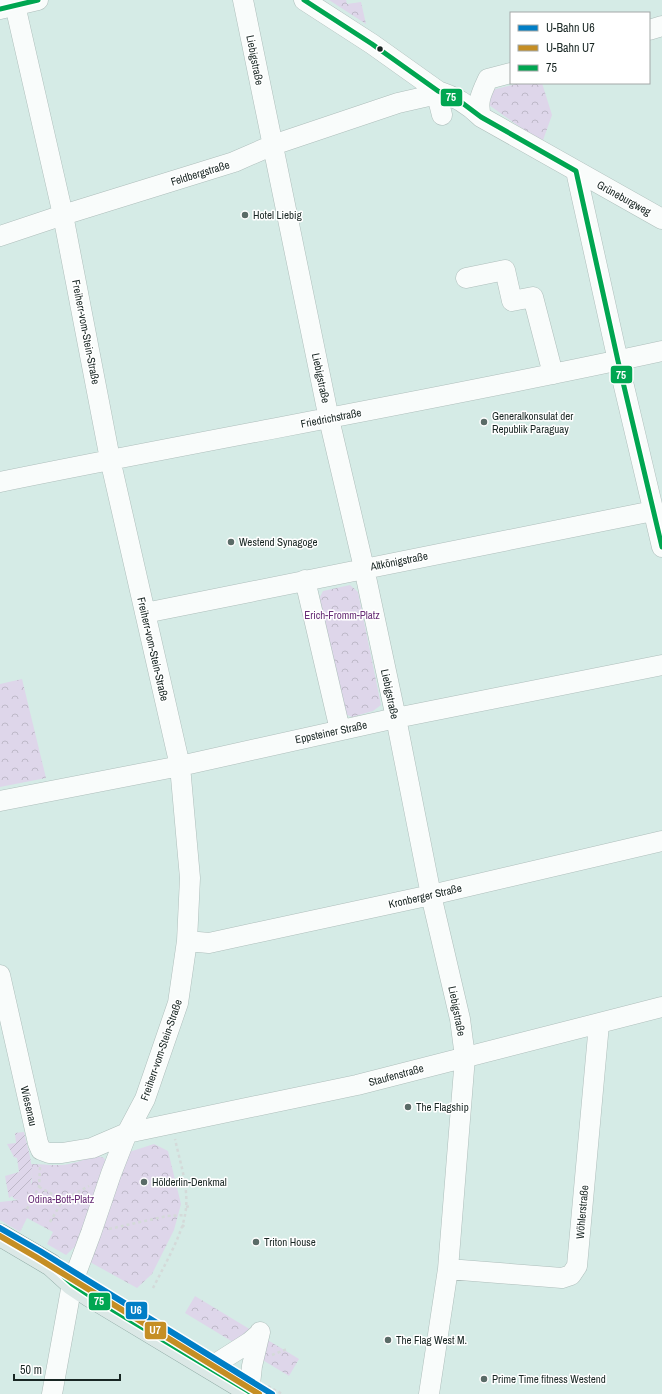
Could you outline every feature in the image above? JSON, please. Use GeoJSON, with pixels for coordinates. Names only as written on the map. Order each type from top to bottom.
{"type":"FeatureCollection","features":[{"type":"Feature","properties":{"kind":"main road"},"geometry":{"type":"LineString","coordinates":[[0,1235],[50,1265],[72,1284],[250,1393]]}},
{"type":"Feature","properties":{"kind":"street"},"geometry":{"type":"LineString","coordinates":[[8,7],[38,0]]}},
{"type":"Feature","properties":{"kind":"street","name":"Liebigstraße"},"geometry":{"type":"LineString","coordinates":[[243,0],[329,419],[364,568],[396,718],[430,895],[460,1019],[465,1057],[448,1269],[429,1394]]}},
{"type":"Feature","properties":{"kind":"street","name":"Grüneburgweg"},"geometry":{"type":"LineString","coordinates":[[304,0],[405,67],[438,91],[447,94],[474,110],[482,117],[662,219]]}},
{"type":"Feature","properties":{"kind":"street","name":"Freiherr-vom-Stein-Straße"},"geometry":{"type":"LineString","coordinates":[[8,7],[63,214],[110,459],[180,766],[190,878],[187,941],[178,1004],[145,1100],[127,1133],[72,1284],[52,1394]]}},
{"type":"Feature","properties":{"kind":"street"},"geometry":{"type":"LineString","coordinates":[[650,30],[662,26]]}},
{"type":"Feature","properties":{"kind":"street"},"geometry":{"type":"LineString","coordinates":[[398,104],[409,96],[409,76],[405,67]]}},
{"type":"Feature","properties":{"kind":"street"},"geometry":{"type":"LineString","coordinates":[[482,117],[479,108],[480,96],[488,79],[510,73]]}},
{"type":"Feature","properties":{"kind":"street"},"geometry":{"type":"LineString","coordinates":[[438,91],[438,99],[442,114]]}},
{"type":"Feature","properties":{"kind":"street","name":"Feldbergstraße"},"geometry":{"type":"LineString","coordinates":[[0,236],[63,214],[234,162],[273,145],[398,104],[433,95],[438,91]]}},
{"type":"Feature","properties":{"kind":"street"},"geometry":{"type":"LineString","coordinates":[[576,171],[618,361],[662,547]]}},
{"type":"Feature","properties":{"kind":"street"},"geometry":{"type":"LineString","coordinates":[[466,278],[505,270],[512,301],[533,297],[553,374]]}},
{"type":"Feature","properties":{"kind":"street","name":"Friedrichstraße"},"geometry":{"type":"LineString","coordinates":[[0,482],[110,459],[329,419],[662,351]]}},
{"type":"Feature","properties":{"kind":"street","name":"Altkönigstraße"},"geometry":{"type":"LineString","coordinates":[[145,613],[653,510]]}},
{"type":"Feature","properties":{"kind":"street"},"geometry":{"type":"LineString","coordinates":[[305,580],[340,730]]}},
{"type":"Feature","properties":{"kind":"street","name":"Eppsteiner Straße"},"geometry":{"type":"LineString","coordinates":[[0,801],[180,766],[396,718],[662,665]]}},
{"type":"Feature","properties":{"kind":"street","name":"Kronberger Straße"},"geometry":{"type":"LineString","coordinates":[[187,941],[209,943],[430,895],[662,841]]}},
{"type":"Feature","properties":{"kind":"street","name":"Wiesenau"},"geometry":{"type":"LineString","coordinates":[[0,975],[38,1143],[41,1150]]}},
{"type":"Feature","properties":{"kind":"street","name":"Staufenstraße"},"geometry":{"type":"LineString","coordinates":[[127,1133],[357,1085],[662,1007]]}},
{"type":"Feature","properties":{"kind":"street","name":"Wöhlerstraße"},"geometry":{"type":"LineString","coordinates":[[448,1269],[562,1278],[571,1275],[577,1266],[599,1024]]}},
{"type":"Feature","properties":{"kind":"street"},"geometry":{"type":"LineString","coordinates":[[41,1150],[49,1153],[62,1153],[92,1148],[127,1133]]}},
{"type":"Feature","properties":{"kind":"street"},"geometry":{"type":"LineString","coordinates":[[209,1368],[250,1342],[259,1334],[252,1366],[250,1393]]}},
{"type":"Feature","properties":{"kind":"path"},"geometry":{"type":"LineString","coordinates":[[153,1288],[182,1225],[186,1207],[186,1189],[172,1124]]}},
{"type":"Feature","properties":{"kind":"path"},"geometry":{"type":"LineString","coordinates":[[27,1209],[39,1187],[41,1150]]}},
{"type":"Feature","properties":{"kind":"path"},"geometry":{"type":"LineString","coordinates":[[50,1222],[63,1200],[111,1174]]}},
{"type":"Feature","properties":{"kind":"path"},"geometry":{"type":"LineString","coordinates":[[39,1187],[63,1200]]}},
{"type":"Feature","properties":{"kind":"path"},"geometry":{"type":"LineString","coordinates":[[186,1207],[190,1206]]}},
{"type":"Feature","properties":{"kind":"path"},"geometry":{"type":"LineString","coordinates":[[91,1233],[167,1216],[185,1215]]}},
{"type":"Feature","properties":{"kind":"path"},"geometry":{"type":"LineString","coordinates":[[182,1225],[186,1228]]}},
{"type":"Feature","properties":{"kind":"green space"},"geometry":{"type":"Polygon","coordinates":[[[329,0],[346,0],[347,4],[361,2],[366,24],[329,0]]]}},
{"type":"Feature","properties":{"kind":"green space"},"geometry":{"type":"Polygon","coordinates":[[[516,84],[542,84],[552,115],[542,143],[489,105],[492,90],[516,84]]]}},
{"type":"Feature","properties":{"kind":"green space","name":"Erich-Fromm-Platz"},"geometry":{"type":"Polygon","coordinates":[[[350,585],[358,592],[381,705],[373,711],[352,717],[343,713],[318,601],[323,591],[350,585]]]}},
{"type":"Feature","properties":{"kind":"green space"},"geometry":{"type":"Polygon","coordinates":[[[22,679],[46,778],[0,787],[0,684],[22,679]]]}},
{"type":"Feature","properties":{"kind":"green space"},"geometry":{"type":"Polygon","coordinates":[[[24,1132],[31,1160],[32,1178],[30,1187],[18,1200],[14,1199],[12,1196],[9,1198],[5,1176],[19,1172],[17,1158],[14,1157],[7,1144],[16,1143],[15,1133],[24,1132]]]}},
{"type":"Feature","properties":{"kind":"green space"},"geometry":{"type":"Polygon","coordinates":[[[154,1144],[168,1151],[181,1204],[174,1230],[152,1274],[137,1288],[88,1261],[129,1152],[154,1144]]]}},
{"type":"Feature","properties":{"kind":"green space","name":"Odina-Bott-Platz"},"geometry":{"type":"Polygon","coordinates":[[[98,1156],[104,1158],[107,1165],[81,1241],[66,1255],[47,1244],[53,1232],[27,1218],[20,1232],[0,1220],[0,1202],[18,1200],[32,1182],[31,1164],[63,1165],[98,1156]]]}},
{"type":"Feature","properties":{"kind":"green space"},"geometry":{"type":"Polygon","coordinates":[[[195,1296],[299,1359],[289,1376],[185,1313],[195,1296]]]}},
{"type":"Feature","properties":{"kind":"metro line","name":"U6"},"geometry":{"type":"LineString","coordinates":[[0,1228],[40,1251],[272,1394]]}},
{"type":"Feature","properties":{"kind":"metro line","name":"U7"},"geometry":{"type":"LineString","coordinates":[[0,1236],[259,1394]]}},
{"type":"Feature","properties":{"kind":"transit line","name":"75"},"geometry":{"type":"LineString","coordinates":[[0,9],[38,0]]}},
{"type":"Feature","properties":{"kind":"transit line","name":"75"},"geometry":{"type":"LineString","coordinates":[[304,0],[372,44],[438,91],[461,102],[481,117],[576,171],[618,361],[662,547]]}},
{"type":"Feature","properties":{"kind":"transit line","name":"75"},"geometry":{"type":"LineString","coordinates":[[0,1235],[51,1265],[72,1284],[90,1296],[253,1394]]}},
{"type":"Feature","properties":{"kind":"place","name":"Hotel Liebig"},"geometry":{"type":"Point","coordinates":[245,215]}},
{"type":"Feature","properties":{"kind":"place","name":"Generalkonsulat der Republik Paraguay"},"geometry":{"type":"Point","coordinates":[484,422]}},
{"type":"Feature","properties":{"kind":"place","name":"Westend Synagoge"},"geometry":{"type":"Point","coordinates":[231,542]}},
{"type":"Feature","properties":{"kind":"place","name":"The Flagship"},"geometry":{"type":"Point","coordinates":[408,1107]}},
{"type":"Feature","properties":{"kind":"place","name":"Hölderlin-Denkmal"},"geometry":{"type":"Point","coordinates":[144,1182]}},
{"type":"Feature","properties":{"kind":"place","name":"Triton House"},"geometry":{"type":"Point","coordinates":[256,1242]}},
{"type":"Feature","properties":{"kind":"place","name":"The Flag West M."},"geometry":{"type":"Point","coordinates":[388,1340]}},
{"type":"Feature","properties":{"kind":"place","name":"Prime Time fitness Westend"},"geometry":{"type":"Point","coordinates":[484,1379]}}]}
